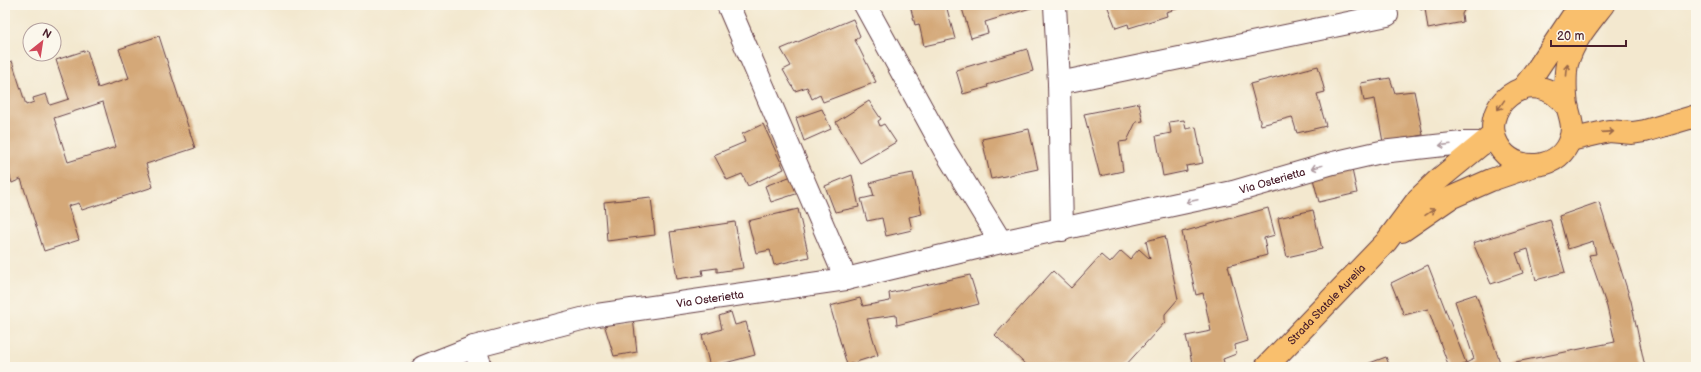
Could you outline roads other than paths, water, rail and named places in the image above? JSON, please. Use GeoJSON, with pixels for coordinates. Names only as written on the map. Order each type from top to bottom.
{"type":"FeatureCollection","features":[{"type":"Feature","properties":{"kind":"main road"},"geometry":{"type":"LineString","coordinates":[[1522,89],[1536,71],[1580,5]]}},
{"type":"Feature","properties":{"kind":"main road"},"geometry":{"type":"LineString","coordinates":[[1568,108],[1567,66],[1573,47],[1603,5]]}},
{"type":"Feature","properties":{"kind":"main road"},"geometry":{"type":"LineString","coordinates":[[1533,87],[1544,89],[1553,93],[1562,100],[1568,108],[1572,118],[1572,129],[1570,140],[1564,151],[1555,159],[1544,164],[1532,166],[1491,180],[1450,198],[1386,242],[1418,199],[1438,180],[1489,138],[1497,111],[1503,101],[1512,93],[1533,87]]}},
{"type":"Feature","properties":{"kind":"main road"},"geometry":{"type":"LineString","coordinates":[[1570,140],[1609,131],[1632,133],[1645,131],[1696,116]]}},
{"type":"Feature","properties":{"kind":"main road"},"geometry":{"type":"LineString","coordinates":[[1489,138],[1507,157],[1515,162],[1532,166]]}},
{"type":"Feature","properties":{"kind":"main road","name":"Strada Statale Aurelia"},"geometry":{"type":"LineString","coordinates":[[1266,367],[1386,242]]}},
{"type":"Feature","properties":{"kind":"street"},"geometry":{"type":"LineString","coordinates":[[728,5],[846,279]]}},
{"type":"Feature","properties":{"kind":"street"},"geometry":{"type":"LineString","coordinates":[[865,5],[944,149],[1001,242]]}},
{"type":"Feature","properties":{"kind":"street"},"geometry":{"type":"LineString","coordinates":[[1055,5],[1059,83],[1062,230]]}},
{"type":"Feature","properties":{"kind":"street"},"geometry":{"type":"LineString","coordinates":[[1059,83],[1387,14]]}},
{"type":"Feature","properties":{"kind":"street","name":"Via Osterietta"},"geometry":{"type":"LineString","coordinates":[[423,367],[477,357],[597,315],[846,279],[1001,242],[1234,192],[1333,163],[1381,152],[1462,143],[1489,138]]}}]}
